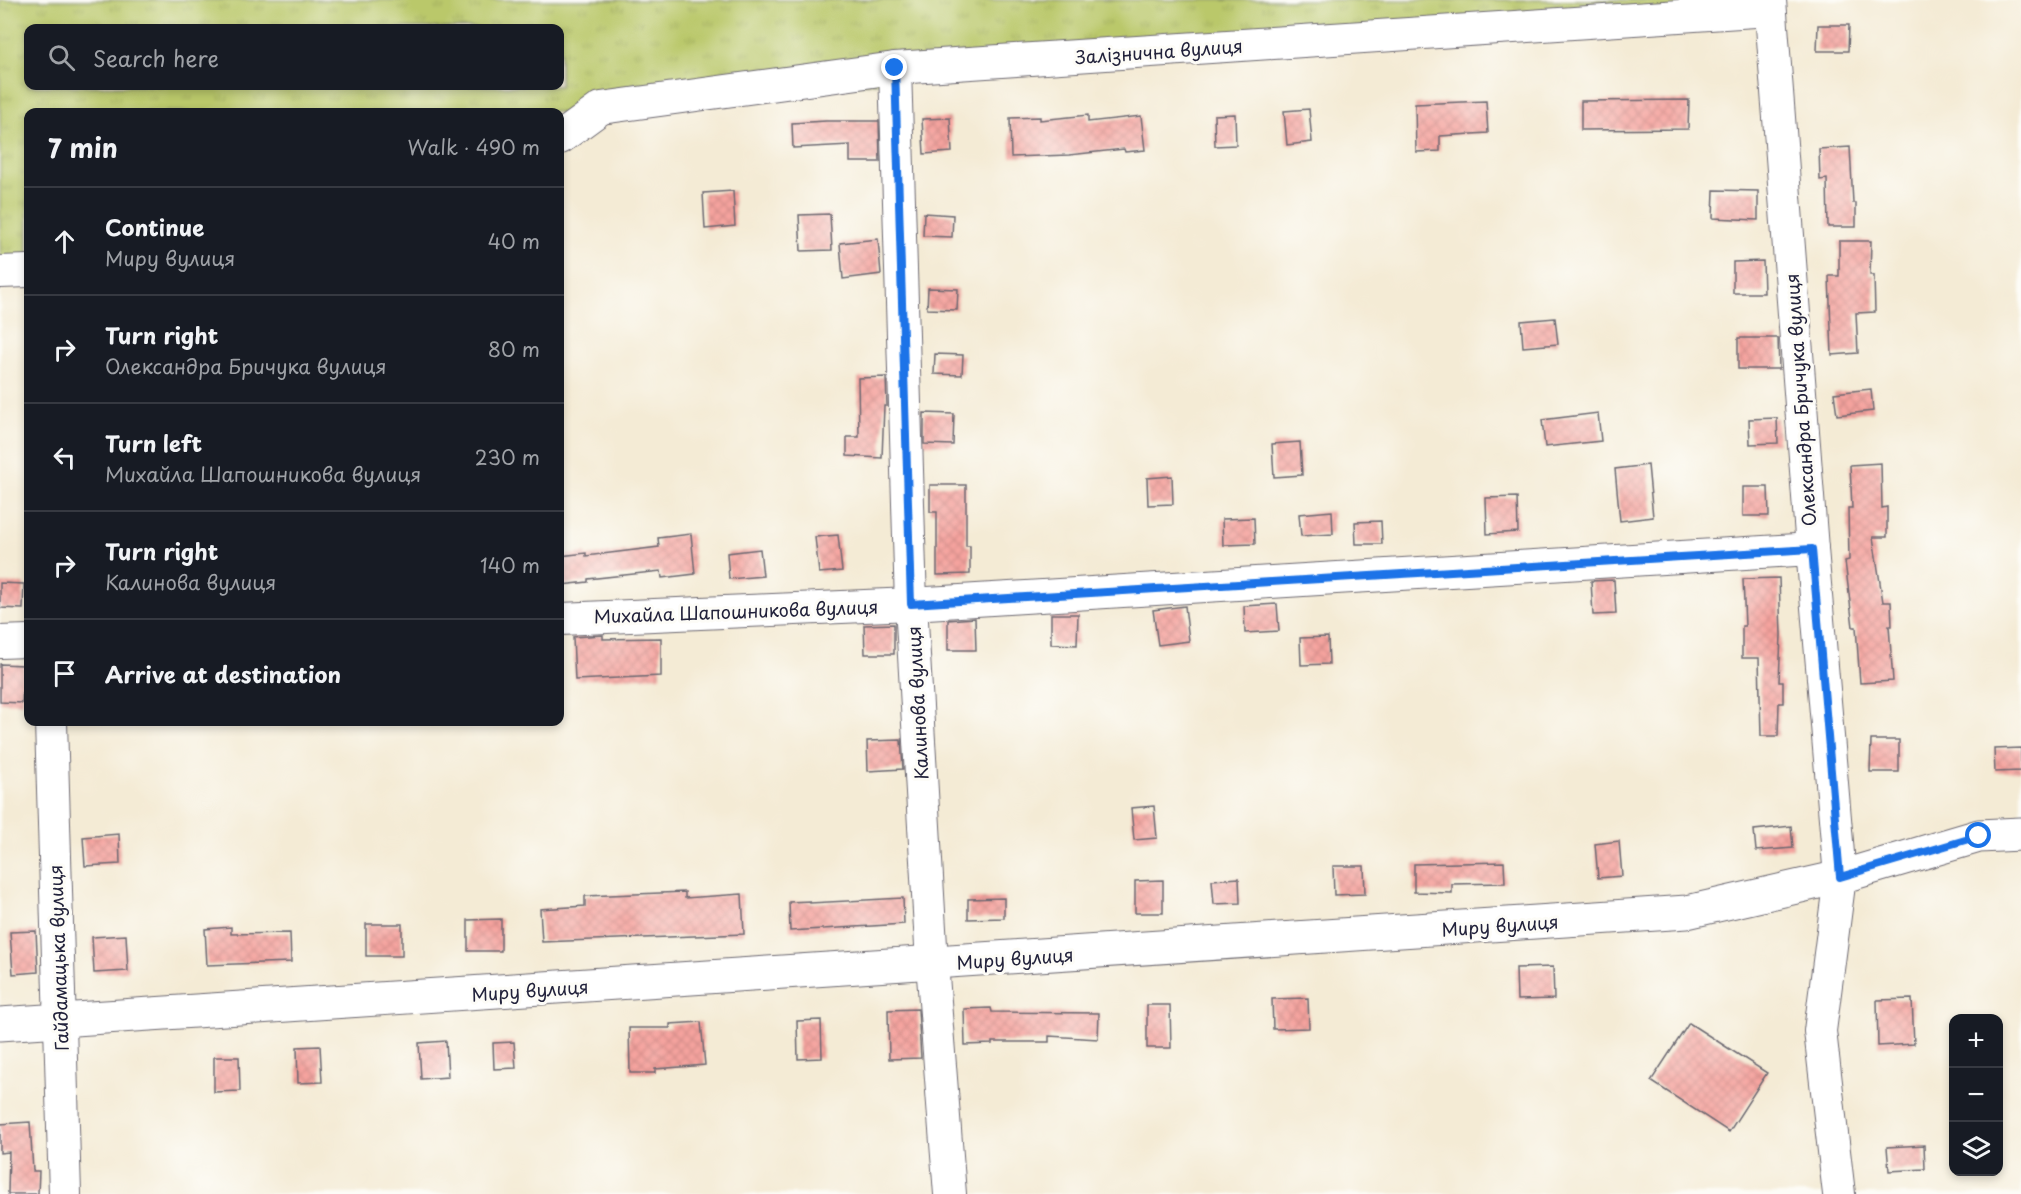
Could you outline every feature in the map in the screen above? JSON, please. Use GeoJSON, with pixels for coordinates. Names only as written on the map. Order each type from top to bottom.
{"type":"FeatureCollection","features":[{"type":"Feature","properties":{"kind":"main road","name":"Миру вулиця"},"geometry":{"type":"LineString","coordinates":[[0,1024],[1687,912],[1840,877],[1979,836],[2021,834]]}},
{"type":"Feature","properties":{"kind":"street","name":"Залізнична вулиця"},"geometry":{"type":"LineString","coordinates":[[564,135],[601,108],[895,68],[1770,5]]}},
{"type":"Feature","properties":{"kind":"street","name":"Олександра Бричука вулиця"},"geometry":{"type":"LineString","coordinates":[[1770,5],[1840,877],[1820,1031],[1839,1194]]}},
{"type":"Feature","properties":{"kind":"street","name":"Калинова вулиця"},"geometry":{"type":"LineString","coordinates":[[895,68],[911,604],[932,963],[950,1194]]}},
{"type":"Feature","properties":{"kind":"street"},"geometry":{"type":"LineString","coordinates":[[0,272],[24,270]]}},
{"type":"Feature","properties":{"kind":"street","name":"Михайла Шапошникова вулиця"},"geometry":{"type":"LineString","coordinates":[[564,619],[911,604],[1812,549]]}},
{"type":"Feature","properties":{"kind":"street"},"geometry":{"type":"LineString","coordinates":[[0,642],[24,641]]}},
{"type":"Feature","properties":{"kind":"street","name":"Гайдамацька вулиця"},"geometry":{"type":"LineString","coordinates":[[51,726],[65,1194]]}},
{"type":"Feature","properties":{"kind":"green space"},"geometry":{"type":"Polygon","coordinates":[[[0,0],[1770,0],[601,108],[564,135],[564,108],[24,108],[24,271],[0,272],[0,0]]]}},
{"type":"Feature","properties":{"kind":"building"},"geometry":{"type":"Polygon","coordinates":[[[1818,25],[1849,25],[1848,51],[1817,51],[1818,25]]]}},
{"type":"Feature","properties":{"kind":"building"},"geometry":{"type":"Polygon","coordinates":[[[1689,100],[1688,129],[1581,130],[1581,101],[1689,100]]]}},
{"type":"Feature","properties":{"kind":"building"},"geometry":{"type":"Polygon","coordinates":[[[1486,101],[1488,133],[1440,136],[1440,151],[1416,152],[1415,104],[1486,101]]]}},
{"type":"Feature","properties":{"kind":"building"},"geometry":{"type":"Polygon","coordinates":[[[1309,109],[1312,142],[1287,145],[1284,111],[1309,109]]]}},
{"type":"Feature","properties":{"kind":"building"},"geometry":{"type":"Polygon","coordinates":[[[1235,114],[1236,145],[1215,146],[1214,115],[1235,114]]]}},
{"type":"Feature","properties":{"kind":"building"},"geometry":{"type":"Polygon","coordinates":[[[1088,115],[1088,122],[1141,116],[1145,150],[1125,152],[1124,149],[1069,155],[1011,157],[1010,118],[1040,117],[1040,120],[1088,115]]]}},
{"type":"Feature","properties":{"kind":"building"},"geometry":{"type":"Polygon","coordinates":[[[950,118],[952,152],[924,154],[922,119],[950,118]]]}},
{"type":"Feature","properties":{"kind":"building"},"geometry":{"type":"Polygon","coordinates":[[[879,121],[880,162],[850,162],[850,145],[793,148],[792,123],[879,121]]]}},
{"type":"Feature","properties":{"kind":"building"},"geometry":{"type":"Polygon","coordinates":[[[1850,147],[1856,227],[1828,227],[1827,179],[1820,180],[1819,149],[1850,147]]]}},
{"type":"Feature","properties":{"kind":"building"},"geometry":{"type":"Polygon","coordinates":[[[1714,190],[1758,191],[1758,220],[1713,218],[1714,190]]]}},
{"type":"Feature","properties":{"kind":"building"},"geometry":{"type":"Polygon","coordinates":[[[733,191],[735,226],[705,229],[703,193],[733,191]]]}},
{"type":"Feature","properties":{"kind":"building"},"geometry":{"type":"Polygon","coordinates":[[[924,213],[953,215],[952,237],[923,236],[924,213]]]}},
{"type":"Feature","properties":{"kind":"building"},"geometry":{"type":"Polygon","coordinates":[[[830,214],[832,250],[801,251],[799,215],[830,214]]]}},
{"type":"Feature","properties":{"kind":"building"},"geometry":{"type":"Polygon","coordinates":[[[878,239],[881,274],[843,279],[840,243],[878,239]]]}},
{"type":"Feature","properties":{"kind":"building"},"geometry":{"type":"Polygon","coordinates":[[[1839,241],[1871,241],[1870,275],[1874,275],[1875,312],[1856,313],[1858,353],[1832,355],[1829,276],[1839,276],[1839,241]]]}},
{"type":"Feature","properties":{"kind":"building"},"geometry":{"type":"Polygon","coordinates":[[[1763,261],[1764,293],[1733,293],[1733,262],[1763,261]]]}},
{"type":"Feature","properties":{"kind":"building"},"geometry":{"type":"Polygon","coordinates":[[[928,288],[958,289],[957,310],[927,309],[928,288]]]}},
{"type":"Feature","properties":{"kind":"building"},"geometry":{"type":"Polygon","coordinates":[[[1555,318],[1558,344],[1523,347],[1521,321],[1555,318]]]}},
{"type":"Feature","properties":{"kind":"building"},"geometry":{"type":"Polygon","coordinates":[[[1738,338],[1778,338],[1779,369],[1738,369],[1738,338]]]}},
{"type":"Feature","properties":{"kind":"building"},"geometry":{"type":"Polygon","coordinates":[[[935,354],[963,355],[962,375],[934,374],[935,354]]]}},
{"type":"Feature","properties":{"kind":"building"},"geometry":{"type":"Polygon","coordinates":[[[886,377],[887,406],[884,406],[882,458],[847,456],[847,437],[859,437],[858,378],[886,377]]]}},
{"type":"Feature","properties":{"kind":"building"},"geometry":{"type":"Polygon","coordinates":[[[1871,389],[1873,411],[1837,415],[1834,393],[1871,389]]]}},
{"type":"Feature","properties":{"kind":"building"},"geometry":{"type":"Polygon","coordinates":[[[924,413],[954,414],[953,445],[924,444],[924,413]]]}},
{"type":"Feature","properties":{"kind":"building"},"geometry":{"type":"Polygon","coordinates":[[[1598,413],[1601,441],[1545,447],[1542,420],[1598,413]]]}},
{"type":"Feature","properties":{"kind":"building"},"geometry":{"type":"Polygon","coordinates":[[[1777,418],[1778,443],[1750,444],[1749,419],[1777,418]]]}},
{"type":"Feature","properties":{"kind":"building"},"geometry":{"type":"Polygon","coordinates":[[[1300,442],[1302,475],[1274,477],[1272,444],[1300,442]]]}},
{"type":"Feature","properties":{"kind":"building"},"geometry":{"type":"Polygon","coordinates":[[[1881,463],[1882,508],[1887,507],[1887,537],[1873,537],[1883,602],[1891,602],[1892,626],[1889,626],[1893,681],[1860,683],[1856,627],[1853,627],[1845,561],[1849,560],[1848,508],[1852,508],[1850,465],[1881,463]]]}},
{"type":"Feature","properties":{"kind":"building"},"geometry":{"type":"Polygon","coordinates":[[[1648,465],[1653,517],[1620,521],[1615,469],[1648,465]]]}},
{"type":"Feature","properties":{"kind":"building"},"geometry":{"type":"Polygon","coordinates":[[[1172,476],[1173,504],[1148,505],[1147,478],[1172,476]]]}},
{"type":"Feature","properties":{"kind":"building"},"geometry":{"type":"Polygon","coordinates":[[[930,485],[966,485],[966,546],[970,546],[970,574],[937,575],[937,512],[930,512],[930,485]]]}},
{"type":"Feature","properties":{"kind":"building"},"geometry":{"type":"Polygon","coordinates":[[[1743,487],[1768,487],[1769,516],[1743,516],[1743,487]]]}},
{"type":"Feature","properties":{"kind":"building"},"geometry":{"type":"Polygon","coordinates":[[[1517,497],[1518,532],[1487,534],[1486,498],[1517,497]]]}},
{"type":"Feature","properties":{"kind":"building"},"geometry":{"type":"Polygon","coordinates":[[[1332,511],[1333,534],[1301,536],[1299,514],[1332,511]]]}},
{"type":"Feature","properties":{"kind":"building"},"geometry":{"type":"Polygon","coordinates":[[[1254,518],[1255,544],[1223,545],[1222,519],[1254,518]]]}},
{"type":"Feature","properties":{"kind":"building"},"geometry":{"type":"Polygon","coordinates":[[[1381,521],[1382,544],[1356,544],[1355,522],[1381,521]]]}},
{"type":"Feature","properties":{"kind":"building"},"geometry":{"type":"Polygon","coordinates":[[[691,534],[695,574],[662,578],[661,571],[588,579],[588,582],[564,585],[564,556],[586,553],[586,556],[659,547],[658,538],[691,534]]]}},
{"type":"Feature","properties":{"kind":"building"},"geometry":{"type":"Polygon","coordinates":[[[838,535],[842,571],[819,573],[815,537],[838,535]]]}},
{"type":"Feature","properties":{"kind":"building"},"geometry":{"type":"Polygon","coordinates":[[[760,549],[763,576],[729,579],[727,553],[760,549]]]}},
{"type":"Feature","properties":{"kind":"building"},"geometry":{"type":"Polygon","coordinates":[[[1779,578],[1781,635],[1779,682],[1783,682],[1783,703],[1779,703],[1778,736],[1761,736],[1759,658],[1742,658],[1742,626],[1745,626],[1743,579],[1779,578]]]}},
{"type":"Feature","properties":{"kind":"building"},"geometry":{"type":"Polygon","coordinates":[[[1614,580],[1616,614],[1593,615],[1591,581],[1614,580]]]}},
{"type":"Feature","properties":{"kind":"building"},"geometry":{"type":"Polygon","coordinates":[[[0,583],[24,584],[23,609],[0,608],[0,583]]]}},
{"type":"Feature","properties":{"kind":"building"},"geometry":{"type":"Polygon","coordinates":[[[1277,604],[1279,631],[1245,633],[1244,606],[1277,604]]]}},
{"type":"Feature","properties":{"kind":"building"},"geometry":{"type":"Polygon","coordinates":[[[1185,606],[1189,641],[1158,645],[1153,610],[1185,606]]]}},
{"type":"Feature","properties":{"kind":"building"},"geometry":{"type":"Polygon","coordinates":[[[1051,614],[1078,614],[1077,645],[1051,644],[1051,614]]]}},
{"type":"Feature","properties":{"kind":"building"},"geometry":{"type":"Polygon","coordinates":[[[975,618],[976,650],[948,650],[948,620],[975,618]]]}},
{"type":"Feature","properties":{"kind":"building"},"geometry":{"type":"Polygon","coordinates":[[[894,624],[894,654],[865,654],[864,625],[894,624]]]}},
{"type":"Feature","properties":{"kind":"building"},"geometry":{"type":"Polygon","coordinates":[[[603,635],[603,639],[661,638],[661,676],[575,680],[573,637],[603,635]]]}},
{"type":"Feature","properties":{"kind":"building"},"geometry":{"type":"Polygon","coordinates":[[[1328,637],[1329,664],[1301,665],[1300,638],[1328,637]]]}},
{"type":"Feature","properties":{"kind":"building"},"geometry":{"type":"Polygon","coordinates":[[[0,664],[24,665],[22,703],[0,702],[0,664]]]}},
{"type":"Feature","properties":{"kind":"building"},"geometry":{"type":"Polygon","coordinates":[[[901,740],[903,769],[868,771],[867,741],[901,740]]]}},
{"type":"Feature","properties":{"kind":"building"},"geometry":{"type":"Polygon","coordinates":[[[1871,740],[1899,740],[1899,772],[1870,772],[1871,740]]]}},
{"type":"Feature","properties":{"kind":"building"},"geometry":{"type":"Polygon","coordinates":[[[2021,748],[2021,771],[1995,772],[1994,749],[2021,748]]]}},
{"type":"Feature","properties":{"kind":"building"},"geometry":{"type":"Polygon","coordinates":[[[1154,806],[1157,838],[1134,840],[1131,808],[1154,806]]]}},
{"type":"Feature","properties":{"kind":"building"},"geometry":{"type":"Polygon","coordinates":[[[1791,826],[1793,848],[1756,851],[1754,830],[1791,826]]]}},
{"type":"Feature","properties":{"kind":"building"},"geometry":{"type":"Polygon","coordinates":[[[119,834],[120,864],[85,866],[83,837],[119,834]]]}},
{"type":"Feature","properties":{"kind":"building"},"geometry":{"type":"Polygon","coordinates":[[[1619,841],[1622,876],[1598,878],[1595,844],[1619,841]]]}},
{"type":"Feature","properties":{"kind":"building"},"geometry":{"type":"Polygon","coordinates":[[[1504,862],[1505,883],[1452,884],[1452,893],[1414,892],[1414,864],[1504,862]]]}},
{"type":"Feature","properties":{"kind":"building"},"geometry":{"type":"Polygon","coordinates":[[[1333,866],[1364,866],[1365,894],[1334,895],[1333,866]]]}},
{"type":"Feature","properties":{"kind":"building"},"geometry":{"type":"Polygon","coordinates":[[[1239,878],[1240,903],[1214,904],[1212,880],[1239,878]]]}},
{"type":"Feature","properties":{"kind":"building"},"geometry":{"type":"Polygon","coordinates":[[[1163,880],[1163,913],[1135,913],[1135,881],[1163,880]]]}},
{"type":"Feature","properties":{"kind":"building"},"geometry":{"type":"Polygon","coordinates":[[[685,892],[685,898],[742,894],[744,934],[542,942],[540,909],[585,906],[585,896],[685,892]]]}},
{"type":"Feature","properties":{"kind":"building"},"geometry":{"type":"Polygon","coordinates":[[[903,898],[904,924],[790,931],[789,902],[903,898]]]}},
{"type":"Feature","properties":{"kind":"building"},"geometry":{"type":"Polygon","coordinates":[[[1004,898],[1004,918],[968,919],[968,899],[1004,898]]]}},
{"type":"Feature","properties":{"kind":"building"},"geometry":{"type":"Polygon","coordinates":[[[501,919],[501,951],[468,951],[468,920],[501,919]]]}},
{"type":"Feature","properties":{"kind":"building"},"geometry":{"type":"Polygon","coordinates":[[[366,924],[402,924],[402,956],[366,956],[366,924]]]}},
{"type":"Feature","properties":{"kind":"building"},"geometry":{"type":"Polygon","coordinates":[[[231,927],[231,934],[290,933],[291,962],[207,965],[205,929],[231,927]]]}},
{"type":"Feature","properties":{"kind":"building"},"geometry":{"type":"Polygon","coordinates":[[[36,931],[38,972],[13,974],[10,932],[36,931]]]}},
{"type":"Feature","properties":{"kind":"building"},"geometry":{"type":"Polygon","coordinates":[[[126,935],[128,971],[94,973],[92,937],[126,935]]]}},
{"type":"Feature","properties":{"kind":"building"},"geometry":{"type":"Polygon","coordinates":[[[1553,967],[1554,999],[1517,1000],[1516,968],[1553,967]]]}},
{"type":"Feature","properties":{"kind":"building"},"geometry":{"type":"Polygon","coordinates":[[[1308,998],[1309,1028],[1273,1029],[1272,999],[1308,998]]]}},
{"type":"Feature","properties":{"kind":"building"},"geometry":{"type":"Polygon","coordinates":[[[1912,999],[1914,1044],[1878,1046],[1877,1000],[1912,999]]]}},
{"type":"Feature","properties":{"kind":"building"},"geometry":{"type":"Polygon","coordinates":[[[1147,1005],[1170,1005],[1171,1048],[1147,1048],[1147,1005]]]}},
{"type":"Feature","properties":{"kind":"building"},"geometry":{"type":"Polygon","coordinates":[[[991,1008],[992,1012],[1099,1013],[1098,1039],[1049,1036],[1049,1042],[992,1042],[992,1044],[965,1045],[964,1009],[991,1008]]]}},
{"type":"Feature","properties":{"kind":"building"},"geometry":{"type":"Polygon","coordinates":[[[918,1009],[921,1058],[889,1059],[888,1010],[918,1009]]]}},
{"type":"Feature","properties":{"kind":"building"},"geometry":{"type":"Polygon","coordinates":[[[821,1020],[822,1058],[798,1059],[797,1021],[821,1020]]]}},
{"type":"Feature","properties":{"kind":"building"},"geometry":{"type":"Polygon","coordinates":[[[701,1022],[705,1065],[655,1069],[655,1073],[630,1073],[629,1028],[670,1028],[670,1024],[701,1022]]]}},
{"type":"Feature","properties":{"kind":"building"},"geometry":{"type":"Polygon","coordinates":[[[1689,1023],[1767,1073],[1729,1132],[1651,1081],[1689,1023]]]}},
{"type":"Feature","properties":{"kind":"building"},"geometry":{"type":"Polygon","coordinates":[[[446,1041],[448,1077],[421,1079],[419,1043],[446,1041]]]}},
{"type":"Feature","properties":{"kind":"building"},"geometry":{"type":"Polygon","coordinates":[[[514,1042],[516,1068],[494,1069],[493,1043],[514,1042]]]}},
{"type":"Feature","properties":{"kind":"building"},"geometry":{"type":"Polygon","coordinates":[[[320,1046],[322,1082],[298,1083],[297,1047],[320,1046]]]}},
{"type":"Feature","properties":{"kind":"building"},"geometry":{"type":"Polygon","coordinates":[[[214,1057],[239,1057],[240,1091],[214,1092],[214,1057]]]}},
{"type":"Feature","properties":{"kind":"building"},"geometry":{"type":"Polygon","coordinates":[[[30,1122],[33,1171],[39,1171],[38,1194],[8,1194],[9,1152],[0,1153],[0,1124],[30,1122]]]}},
{"type":"Feature","properties":{"kind":"building"},"geometry":{"type":"Polygon","coordinates":[[[1924,1145],[1925,1169],[1889,1171],[1887,1147],[1924,1145]]]}},
{"type":"Feature","properties":{"kind":"route"},"geometry":{"type":"LineString","coordinates":[[895,68],[911,604],[1812,549],[1840,877],[1979,836]]}}]}
